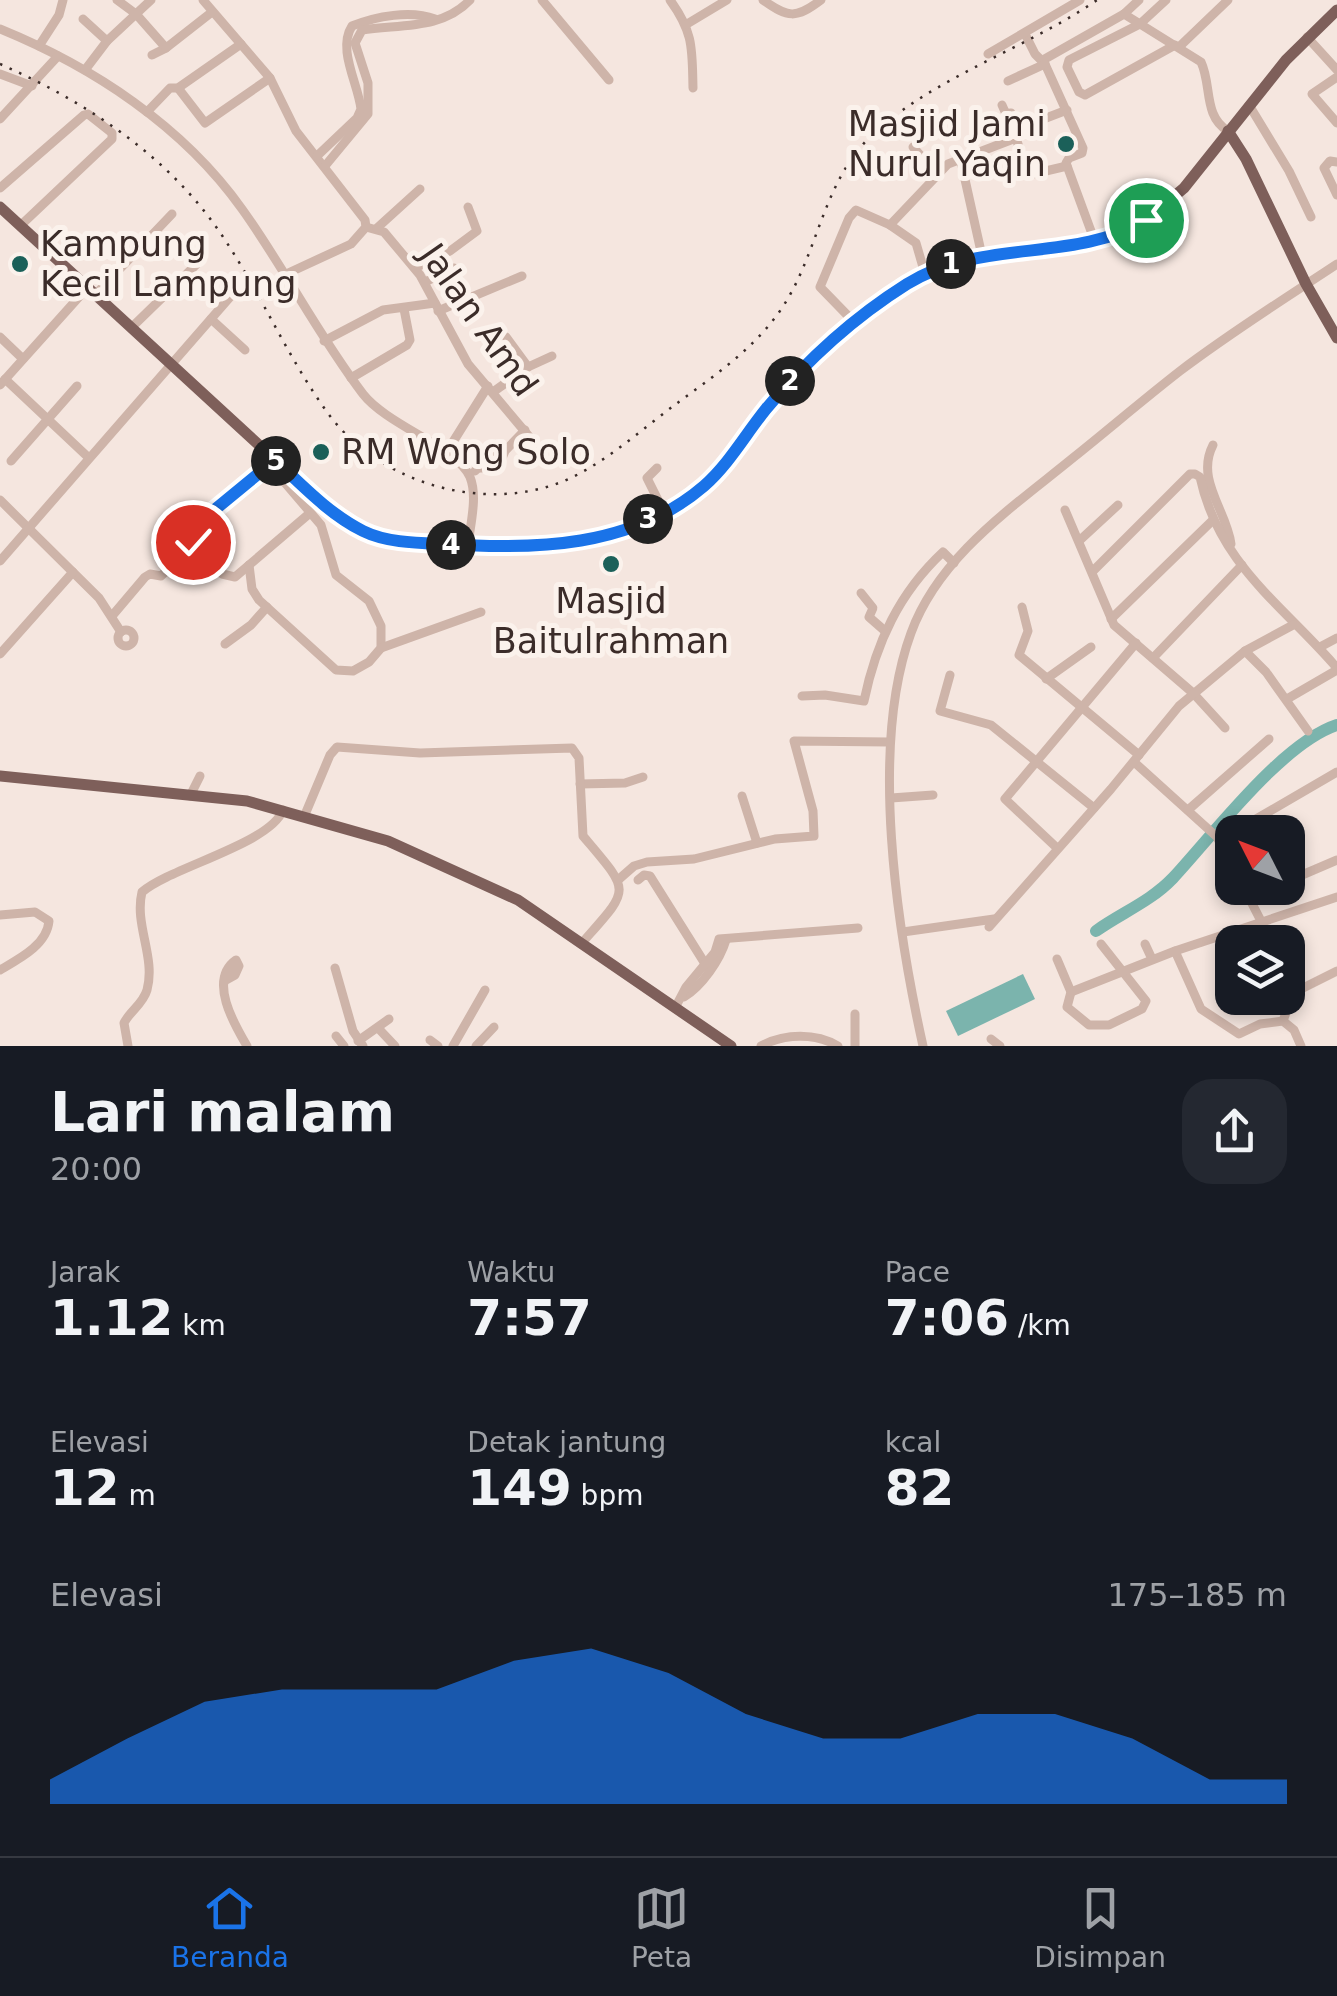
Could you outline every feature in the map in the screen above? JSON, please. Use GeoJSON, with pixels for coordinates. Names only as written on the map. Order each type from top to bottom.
{"type":"FeatureCollection","features":[{"type":"Feature","properties":{"kind":"main road"},"geometry":{"type":"LineString","coordinates":[[0,208],[272,462],[365,532],[393,539],[468,546],[579,543],[664,512],[704,486],[804,365],[925,274],[982,256],[1095,242],[1115,237],[1141,223],[1184,188],[1307,37],[1337,10]]}},
{"type":"Feature","properties":{"kind":"main road"},"geometry":{"type":"LineString","coordinates":[[1228,132],[1246,159],[1306,284],[1337,338]]}},
{"type":"Feature","properties":{"kind":"main road"},"geometry":{"type":"LineString","coordinates":[[0,776],[247,801],[388,841],[518,900],[581,944],[679,1003],[731,1046]]}},
{"type":"Feature","properties":{"kind":"street"},"geometry":{"type":"LineString","coordinates":[[39,46],[59,15],[63,0]]}},
{"type":"Feature","properties":{"kind":"street"},"geometry":{"type":"LineString","coordinates":[[117,0],[136,14],[166,48]]}},
{"type":"Feature","properties":{"kind":"street"},"geometry":{"type":"LineString","coordinates":[[85,70],[150,0]]}},
{"type":"Feature","properties":{"kind":"street","name":"Jalan Amd"},"geometry":{"type":"LineString","coordinates":[[203,0],[270,78],[296,131],[372,227],[415,268],[468,364],[543,453]]}},
{"type":"Feature","properties":{"kind":"street"},"geometry":{"type":"LineString","coordinates":[[325,166],[361,120],[359,94],[346,52],[346,38],[352,26],[407,16],[436,19],[448,16],[470,0]]}},
{"type":"Feature","properties":{"kind":"street"},"geometry":{"type":"LineString","coordinates":[[542,0],[610,80]]}},
{"type":"Feature","properties":{"kind":"street"},"geometry":{"type":"LineString","coordinates":[[670,0],[691,37],[693,88]]}},
{"type":"Feature","properties":{"kind":"street"},"geometry":{"type":"LineString","coordinates":[[687,24],[727,0]]}},
{"type":"Feature","properties":{"kind":"street"},"geometry":{"type":"LineString","coordinates":[[763,0],[786,15],[794,15],[821,0]]}},
{"type":"Feature","properties":{"kind":"street"},"geometry":{"type":"LineString","coordinates":[[988,54],[1080,0]]}},
{"type":"Feature","properties":{"kind":"street"},"geometry":{"type":"LineString","coordinates":[[1008,81],[1124,14],[1138,0]]}},
{"type":"Feature","properties":{"kind":"street"},"geometry":{"type":"LineString","coordinates":[[1166,0],[1140,24],[1069,60],[1067,67],[1082,94],[1177,46],[1228,0]]}},
{"type":"Feature","properties":{"kind":"street"},"geometry":{"type":"LineString","coordinates":[[152,55],[212,12]]}},
{"type":"Feature","properties":{"kind":"street"},"geometry":{"type":"LineString","coordinates":[[1124,14],[1177,46],[1204,68],[1212,114],[1228,132]]}},
{"type":"Feature","properties":{"kind":"street"},"geometry":{"type":"LineString","coordinates":[[83,20],[108,41]]}},
{"type":"Feature","properties":{"kind":"street"},"geometry":{"type":"LineString","coordinates":[[0,29],[85,70],[147,112],[221,183],[324,341],[382,414],[446,453],[470,476],[473,493],[468,546]]}},
{"type":"Feature","properties":{"kind":"street"},"geometry":{"type":"LineString","coordinates":[[1026,34],[1035,54],[1044,62],[1083,151],[1069,158],[1067,166],[1095,242]]}},
{"type":"Feature","properties":{"kind":"street"},"geometry":{"type":"LineString","coordinates":[[1307,37],[1337,74],[1316,88],[1312,96],[1337,123]]}},
{"type":"Feature","properties":{"kind":"street"},"geometry":{"type":"LineString","coordinates":[[147,112],[170,88],[178,88],[241,44]]}},
{"type":"Feature","properties":{"kind":"street"},"geometry":{"type":"LineString","coordinates":[[0,119],[58,56]]}},
{"type":"Feature","properties":{"kind":"street"},"geometry":{"type":"LineString","coordinates":[[0,74],[32,86]]}},
{"type":"Feature","properties":{"kind":"street"},"geometry":{"type":"LineString","coordinates":[[178,88],[206,123],[270,78]]}},
{"type":"Feature","properties":{"kind":"street"},"geometry":{"type":"LineString","coordinates":[[1249,105],[1277,148],[1311,217]]}},
{"type":"Feature","properties":{"kind":"street"},"geometry":{"type":"LineString","coordinates":[[1002,106],[1006,114],[1011,113],[1026,170],[1032,174],[1067,166]]}},
{"type":"Feature","properties":{"kind":"street"},"geometry":{"type":"LineString","coordinates":[[890,226],[938,174],[960,157],[1067,110]]}},
{"type":"Feature","properties":{"kind":"street"},"geometry":{"type":"LineString","coordinates":[[0,188],[64,130],[88,114],[114,136],[20,226]]}},
{"type":"Feature","properties":{"kind":"street"},"geometry":{"type":"LineString","coordinates":[[316,156],[361,120]]}},
{"type":"Feature","properties":{"kind":"street"},"geometry":{"type":"LineString","coordinates":[[913,147],[938,174]]}},
{"type":"Feature","properties":{"kind":"street"},"geometry":{"type":"LineString","coordinates":[[960,157],[982,256]]}},
{"type":"Feature","properties":{"kind":"street"},"geometry":{"type":"LineString","coordinates":[[1337,162],[1330,161],[1324,168],[1337,194]]}},
{"type":"Feature","properties":{"kind":"street"},"geometry":{"type":"LineString","coordinates":[[284,275],[350,244],[420,189]]}},
{"type":"Feature","properties":{"kind":"street"},"geometry":{"type":"LineString","coordinates":[[1128,197],[1141,223]]}},
{"type":"Feature","properties":{"kind":"street"},"geometry":{"type":"LineString","coordinates":[[415,268],[477,231],[468,207]]}},
{"type":"Feature","properties":{"kind":"street"},"geometry":{"type":"LineString","coordinates":[[855,323],[820,287],[854,212],[859,210],[916,243],[925,274]]}},
{"type":"Feature","properties":{"kind":"street"},"geometry":{"type":"LineString","coordinates":[[90,458],[49,418],[3,382],[172,214]]}},
{"type":"Feature","properties":{"kind":"street"},"geometry":{"type":"LineString","coordinates":[[131,328],[203,258]]}},
{"type":"Feature","properties":{"kind":"street"},"geometry":{"type":"LineString","coordinates":[[924,1046],[903,932],[888,742],[904,658],[924,605],[954,564],[989,527],[1181,370],[1337,264]]}},
{"type":"Feature","properties":{"kind":"street"},"geometry":{"type":"LineString","coordinates":[[425,282],[454,268]]}},
{"type":"Feature","properties":{"kind":"street"},"geometry":{"type":"LineString","coordinates":[[324,341],[383,310],[437,307],[522,276]]}},
{"type":"Feature","properties":{"kind":"street"},"geometry":{"type":"LineString","coordinates":[[0,561],[244,281]]}},
{"type":"Feature","properties":{"kind":"street"},"geometry":{"type":"LineString","coordinates":[[352,378],[407,345],[410,340],[404,309]]}},
{"type":"Feature","properties":{"kind":"street"},"geometry":{"type":"LineString","coordinates":[[211,319],[245,350]]}},
{"type":"Feature","properties":{"kind":"street"},"geometry":{"type":"LineString","coordinates":[[0,337],[24,359]]}},
{"type":"Feature","properties":{"kind":"street"},"geometry":{"type":"LineString","coordinates":[[506,337],[528,366]]}},
{"type":"Feature","properties":{"kind":"street"},"geometry":{"type":"LineString","coordinates":[[446,453],[490,389],[552,356]]}},
{"type":"Feature","properties":{"kind":"street"},"geometry":{"type":"LineString","coordinates":[[11,461],[77,386]]}},
{"type":"Feature","properties":{"kind":"street"},"geometry":{"type":"LineString","coordinates":[[478,468],[498,468],[504,451],[525,430]]}},
{"type":"Feature","properties":{"kind":"street"},"geometry":{"type":"LineString","coordinates":[[1213,445],[1209,457],[1212,492],[1229,531],[1231,546]]}},
{"type":"Feature","properties":{"kind":"street"},"geometry":{"type":"LineString","coordinates":[[470,476],[495,448]]}},
{"type":"Feature","properties":{"kind":"street"},"geometry":{"type":"LineString","coordinates":[[310,513],[235,576],[228,577],[190,536],[201,521],[272,462],[321,525],[336,575],[374,608],[383,635],[381,648]]}},
{"type":"Feature","properties":{"kind":"street"},"geometry":{"type":"LineString","coordinates":[[657,468],[647,478],[664,512]]}},
{"type":"Feature","properties":{"kind":"street"},"geometry":{"type":"LineString","coordinates":[[1093,570],[1192,473],[1200,477],[1213,520],[1251,581],[1337,669],[1287,699]]}},
{"type":"Feature","properties":{"kind":"street"},"geometry":{"type":"LineString","coordinates":[[0,500],[74,572],[121,632]]}},
{"type":"Feature","properties":{"kind":"street"},"geometry":{"type":"LineString","coordinates":[[1080,541],[1118,505]]}},
{"type":"Feature","properties":{"kind":"street"},"geometry":{"type":"LineString","coordinates":[[1066,510],[1118,630],[1193,692],[1225,728]]}},
{"type":"Feature","properties":{"kind":"street"},"geometry":{"type":"LineString","coordinates":[[1111,619],[1213,520]]}},
{"type":"Feature","properties":{"kind":"street"},"geometry":{"type":"LineString","coordinates":[[112,616],[145,577],[161,576],[186,552]]}},
{"type":"Feature","properties":{"kind":"street"},"geometry":{"type":"LineString","coordinates":[[802,696],[864,701],[885,631],[906,593],[943,552],[954,564]]}},
{"type":"Feature","properties":{"kind":"street"},"geometry":{"type":"LineString","coordinates":[[249,565],[252,589],[267,608],[336,670],[353,671],[381,648],[480,612]]}},
{"type":"Feature","properties":{"kind":"street"},"geometry":{"type":"LineString","coordinates":[[1154,658],[1242,565]]}},
{"type":"Feature","properties":{"kind":"street"},"geometry":{"type":"LineString","coordinates":[[0,654],[74,572]]}},
{"type":"Feature","properties":{"kind":"street"},"geometry":{"type":"LineString","coordinates":[[906,593],[924,605]]}},
{"type":"Feature","properties":{"kind":"street"},"geometry":{"type":"LineString","coordinates":[[861,594],[874,608],[869,617],[885,631]]}},
{"type":"Feature","properties":{"kind":"street"},"geometry":{"type":"LineString","coordinates":[[1022,607],[1028,631],[1019,655],[1215,835]]}},
{"type":"Feature","properties":{"kind":"street"},"geometry":{"type":"LineString","coordinates":[[225,644],[267,608]]}},
{"type":"Feature","properties":{"kind":"street"},"geometry":{"type":"LineString","coordinates":[[903,932],[992,923],[1193,692],[1245,650],[1292,625]]}},
{"type":"Feature","properties":{"kind":"street"},"geometry":{"type":"LineString","coordinates":[[1320,648],[1337,638]]}},
{"type":"Feature","properties":{"kind":"street"},"geometry":{"type":"LineString","coordinates":[[1056,848],[1005,802],[1136,643]]}},
{"type":"Feature","properties":{"kind":"street"},"geometry":{"type":"LineString","coordinates":[[1046,679],[1092,647]]}},
{"type":"Feature","properties":{"kind":"street"},"geometry":{"type":"LineString","coordinates":[[1245,650],[1287,699],[1308,732]]}},
{"type":"Feature","properties":{"kind":"street"},"geometry":{"type":"LineString","coordinates":[[950,675],[940,711],[991,725],[1094,808]]}},
{"type":"Feature","properties":{"kind":"street"},"geometry":{"type":"LineString","coordinates":[[1188,810],[1268,739]]}},
{"type":"Feature","properties":{"kind":"street"},"geometry":{"type":"LineString","coordinates":[[618,880],[642,864],[706,857],[757,843],[815,836],[813,811],[794,741],[888,742]]}},
{"type":"Feature","properties":{"kind":"street"},"geometry":{"type":"LineString","coordinates":[[304,817],[337,747],[420,754],[567,747],[578,756],[583,836],[618,880],[617,903],[581,944]]}},
{"type":"Feature","properties":{"kind":"street"},"geometry":{"type":"LineString","coordinates":[[1256,815],[1337,772]]}},
{"type":"Feature","properties":{"kind":"street"},"geometry":{"type":"LineString","coordinates":[[190,796],[200,776]]}},
{"type":"Feature","properties":{"kind":"street"},"geometry":{"type":"LineString","coordinates":[[580,784],[625,783],[643,777]]}},
{"type":"Feature","properties":{"kind":"street"},"geometry":{"type":"LineString","coordinates":[[891,798],[932,795]]}},
{"type":"Feature","properties":{"kind":"street"},"geometry":{"type":"LineString","coordinates":[[742,796],[757,843]]}},
{"type":"Feature","properties":{"kind":"street"},"geometry":{"type":"LineString","coordinates":[[128,1046],[124,1024],[146,995],[149,976],[140,910],[142,892],[225,852],[276,821],[283,810]]}},
{"type":"Feature","properties":{"kind":"street"},"geometry":{"type":"LineString","coordinates":[[1305,874],[1337,860]]}},
{"type":"Feature","properties":{"kind":"street"},"geometry":{"type":"LineString","coordinates":[[638,880],[650,876],[707,967]]}},
{"type":"Feature","properties":{"kind":"street"},"geometry":{"type":"LineString","coordinates":[[1071,992],[1175,950],[1337,897]]}},
{"type":"Feature","properties":{"kind":"street"},"geometry":{"type":"LineString","coordinates":[[1253,905],[1261,922]]}},
{"type":"Feature","properties":{"kind":"street"},"geometry":{"type":"LineString","coordinates":[[0,916],[35,912],[49,922],[49,930],[36,947],[0,970]]}},
{"type":"Feature","properties":{"kind":"street"},"geometry":{"type":"LineString","coordinates":[[679,1003],[686,987],[707,967],[720,939],[858,928]]}},
{"type":"Feature","properties":{"kind":"street"},"geometry":{"type":"LineString","coordinates":[[1057,959],[1071,992],[1067,1007],[1089,1025],[1125,1019],[1142,1010],[1146,1000],[1102,944]]}},
{"type":"Feature","properties":{"kind":"street"},"geometry":{"type":"LineString","coordinates":[[1144,944],[1152,959]]}},
{"type":"Feature","properties":{"kind":"street"},"geometry":{"type":"LineString","coordinates":[[1175,950],[1201,1009],[1236,1034],[1270,1021],[1282,1022],[1294,1030],[1301,1046]]}},
{"type":"Feature","properties":{"kind":"street"},"geometry":{"type":"LineString","coordinates":[[335,968],[360,1044],[389,1019]]}},
{"type":"Feature","properties":{"kind":"street"},"geometry":{"type":"LineString","coordinates":[[1282,1022],[1293,994],[1337,971]]}},
{"type":"Feature","properties":{"kind":"street"},"geometry":{"type":"LineString","coordinates":[[226,980],[227,1011],[246,1046]]}},
{"type":"Feature","properties":{"kind":"street"},"geometry":{"type":"LineString","coordinates":[[453,1046],[486,990]]}},
{"type":"Feature","properties":{"kind":"street"},"geometry":{"type":"LineString","coordinates":[[855,1014],[855,1046]]}},
{"type":"Feature","properties":{"kind":"street"},"geometry":{"type":"LineString","coordinates":[[476,1046],[494,1027]]}},
{"type":"Feature","properties":{"kind":"street"},"geometry":{"type":"LineString","coordinates":[[378,1028],[395,1046]]}},
{"type":"Feature","properties":{"kind":"street"},"geometry":{"type":"LineString","coordinates":[[336,1036],[344,1046]]}},
{"type":"Feature","properties":{"kind":"street"},"geometry":{"type":"LineString","coordinates":[[761,1046],[810,1036],[838,1046]]}},
{"type":"Feature","properties":{"kind":"water"},"geometry":{"type":"Polygon","coordinates":[[[1023,974],[1035,999],[958,1036],[946,1011],[1023,974]]]}},
{"type":"Feature","properties":{"kind":"waterway"},"geometry":{"type":"LineString","coordinates":[[1096,931],[1164,886],[1271,770],[1294,750],[1337,725]]}},
{"type":"Feature","properties":{"kind":"railway"},"geometry":{"type":"LineString","coordinates":[[0,64],[62,95],[121,132],[198,203],[247,276],[312,390],[349,437],[403,474],[434,486],[500,494],[533,490],[579,474],[730,363],[767,328],[791,294],[841,177],[871,136],[922,97],[1097,0]]}},
{"type":"Feature","properties":{"kind":"place","name":"Masjid Jami Nurul Yaqin"},"geometry":{"type":"Point","coordinates":[1066,144]}},
{"type":"Feature","properties":{"kind":"place","name":"Kampung Kecil Lampung"},"geometry":{"type":"Point","coordinates":[20,264]}},
{"type":"Feature","properties":{"kind":"place","name":"RM Wong Solo"},"geometry":{"type":"Point","coordinates":[321,452]}},
{"type":"Feature","properties":{"kind":"place","name":"Masjid Baitulrahman"},"geometry":{"type":"Point","coordinates":[611,564]}},
{"type":"Feature","properties":{"kind":"route"},"geometry":{"type":"LineString","coordinates":[[193,542],[190,534],[201,521],[275,460],[346,521],[376,536],[468,546],[558,546],[600,538],[664,512],[704,486],[804,365],[907,284],[960,260],[1095,242],[1115,237],[1146,220]]}}]}
